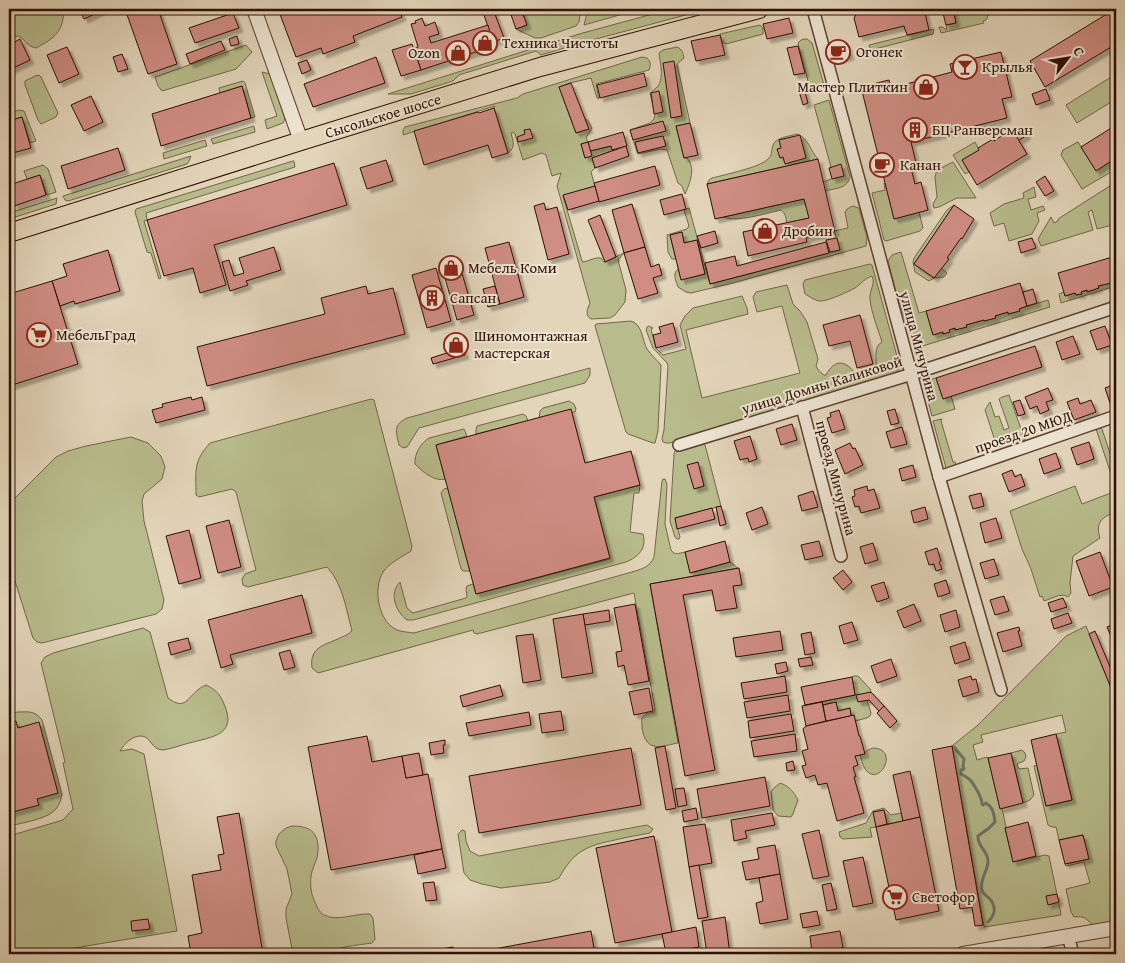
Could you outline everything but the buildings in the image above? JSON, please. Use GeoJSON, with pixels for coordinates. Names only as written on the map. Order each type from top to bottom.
{"type":"FeatureCollection","features":[{"type":"Feature","properties":{"kind":"main road","name":"Сысольское шоссе"},"geometry":{"type":"LineString","coordinates":[[9,233],[540,67],[759,9]]}},
{"type":"Feature","properties":{"kind":"street"},"geometry":{"type":"LineString","coordinates":[[254,9],[301,141]]}},
{"type":"Feature","properties":{"kind":"street","name":"улица Мичурина"},"geometry":{"type":"LineString","coordinates":[[813,9],[939,477],[1001,690]]}},
{"type":"Feature","properties":{"kind":"street","name":"улица Домны Каликовой"},"geometry":{"type":"LineString","coordinates":[[679,445],[912,374],[1116,307]]}},
{"type":"Feature","properties":{"kind":"street","name":"проезд Мичурина"},"geometry":{"type":"LineString","coordinates":[[802,407],[841,556]]}},
{"type":"Feature","properties":{"kind":"street","name":"проезд 20 МЮД"},"geometry":{"type":"LineString","coordinates":[[939,477],[1116,416]]}},
{"type":"Feature","properties":{"kind":"street"},"geometry":{"type":"LineString","coordinates":[[963,954],[1116,928]]}},
{"type":"Feature","properties":{"kind":"street"},"geometry":{"type":"LineString","coordinates":[[1068,936],[1073,954]]}},
{"type":"Feature","properties":{"kind":"green space"},"geometry":{"type":"Polygon","coordinates":[[[9,9],[64,9],[60,29],[48,41],[36,48],[30,46],[18,36],[9,39],[9,9]]]}},
{"type":"Feature","properties":{"kind":"green space"},"geometry":{"type":"Polygon","coordinates":[[[521,9],[581,9],[579,22],[576,26],[541,38],[535,38],[516,29],[527,25],[521,9]]]}},
{"type":"Feature","properties":{"kind":"green space"},"geometry":{"type":"Polygon","coordinates":[[[597,9],[627,9],[630,12],[584,25],[587,14],[597,9]]]}},
{"type":"Feature","properties":{"kind":"green space"},"geometry":{"type":"Polygon","coordinates":[[[671,9],[708,9],[541,55],[536,51],[459,75],[453,81],[411,94],[388,94],[579,34],[671,9]]]}},
{"type":"Feature","properties":{"kind":"green space"},"geometry":{"type":"Polygon","coordinates":[[[953,9],[989,9],[989,14],[986,20],[983,21],[984,23],[941,33],[939,27],[947,30],[946,25],[956,23],[953,9]]]}},
{"type":"Feature","properties":{"kind":"green space"},"geometry":{"type":"Polygon","coordinates":[[[760,25],[763,28],[763,34],[726,44],[722,42],[720,34],[760,25]]]}},
{"type":"Feature","properties":{"kind":"green space"},"geometry":{"type":"Polygon","coordinates":[[[934,29],[933,34],[871,50],[869,45],[934,29]]]}},
{"type":"Feature","properties":{"kind":"green space"},"geometry":{"type":"Polygon","coordinates":[[[804,39],[812,43],[824,85],[810,89],[798,43],[804,39]]]}},
{"type":"Feature","properties":{"kind":"green space"},"geometry":{"type":"Polygon","coordinates":[[[246,45],[252,52],[236,69],[162,91],[158,86],[155,77],[246,45]]]}},
{"type":"Feature","properties":{"kind":"green space"},"geometry":{"type":"Polygon","coordinates":[[[677,47],[682,51],[684,58],[677,64],[690,123],[676,126],[684,158],[687,158],[690,162],[692,171],[685,194],[682,186],[678,183],[667,150],[661,149],[638,154],[630,130],[650,123],[654,119],[655,115],[650,93],[659,85],[660,81],[659,53],[663,50],[677,47]]]}},
{"type":"Feature","properties":{"kind":"green space"},"geometry":{"type":"Polygon","coordinates":[[[642,57],[647,58],[649,61],[649,70],[596,84],[599,99],[597,98],[591,78],[559,87],[576,133],[588,129],[585,119],[592,128],[586,138],[588,142],[581,144],[585,158],[591,156],[590,151],[611,146],[626,146],[592,158],[595,168],[591,172],[595,186],[563,196],[583,262],[601,258],[605,262],[624,253],[618,260],[626,290],[625,302],[615,315],[610,318],[591,319],[587,313],[590,303],[557,186],[561,173],[552,176],[546,155],[542,153],[523,160],[513,132],[511,133],[513,146],[508,153],[495,106],[403,135],[403,130],[405,127],[517,98],[523,94],[642,57]]]}},
{"type":"Feature","properties":{"kind":"green space"},"geometry":{"type":"Polygon","coordinates":[[[262,72],[271,76],[285,119],[283,123],[267,129],[265,120],[277,116],[262,72]]]}},
{"type":"Feature","properties":{"kind":"green space"},"geometry":{"type":"Polygon","coordinates":[[[1116,74],[1116,99],[1077,123],[1066,105],[1116,74]]]}},
{"type":"Feature","properties":{"kind":"green space"},"geometry":{"type":"Polygon","coordinates":[[[39,75],[58,113],[56,117],[41,124],[25,85],[25,81],[39,75]]]}},
{"type":"Feature","properties":{"kind":"green space"},"geometry":{"type":"Polygon","coordinates":[[[243,81],[255,117],[251,118],[242,86],[220,93],[219,88],[243,81]]]}},
{"type":"Feature","properties":{"kind":"green space"},"geometry":{"type":"Polygon","coordinates":[[[829,100],[850,177],[844,186],[825,191],[823,182],[834,178],[814,105],[829,100]]]}},
{"type":"Feature","properties":{"kind":"green space"},"geometry":{"type":"Polygon","coordinates":[[[19,110],[24,111],[36,141],[30,143],[22,117],[9,121],[9,113],[19,110]]]}},
{"type":"Feature","properties":{"kind":"green space"},"geometry":{"type":"Polygon","coordinates":[[[254,126],[255,132],[213,144],[211,139],[254,126]]]}},
{"type":"Feature","properties":{"kind":"green space"},"geometry":{"type":"Polygon","coordinates":[[[797,134],[804,138],[818,159],[707,184],[712,178],[764,162],[771,156],[772,147],[775,142],[797,134]]]}},
{"type":"Feature","properties":{"kind":"green space"},"geometry":{"type":"Polygon","coordinates":[[[205,140],[207,146],[164,159],[163,153],[205,140]]]}},
{"type":"Feature","properties":{"kind":"green space"},"geometry":{"type":"Polygon","coordinates":[[[975,142],[979,150],[962,160],[969,172],[965,174],[953,155],[975,142]]]}},
{"type":"Feature","properties":{"kind":"green space"},"geometry":{"type":"Polygon","coordinates":[[[1078,142],[1096,170],[1116,158],[1116,169],[1082,189],[1061,155],[1063,150],[1078,142]]]}},
{"type":"Feature","properties":{"kind":"green space"},"geometry":{"type":"Polygon","coordinates":[[[191,156],[187,164],[68,201],[63,196],[191,156]]]}},
{"type":"Feature","properties":{"kind":"green space"},"geometry":{"type":"Polygon","coordinates":[[[294,161],[295,167],[146,213],[147,220],[144,221],[161,278],[159,279],[151,253],[147,252],[135,212],[136,209],[294,161]]]}},
{"type":"Feature","properties":{"kind":"green space"},"geometry":{"type":"Polygon","coordinates":[[[953,162],[976,198],[957,198],[934,208],[933,204],[937,197],[935,177],[937,170],[953,162]]]}},
{"type":"Feature","properties":{"kind":"green space"},"geometry":{"type":"Polygon","coordinates":[[[43,165],[48,169],[56,192],[47,195],[40,175],[27,179],[24,171],[43,165]]]}},
{"type":"Feature","properties":{"kind":"green space"},"geometry":{"type":"Polygon","coordinates":[[[1116,182],[1116,224],[1097,229],[1092,210],[1088,212],[1093,230],[1041,246],[1038,239],[1051,217],[1054,223],[1058,221],[1058,219],[1116,182]]]}},
{"type":"Feature","properties":{"kind":"green space"},"geometry":{"type":"Polygon","coordinates":[[[884,183],[894,219],[919,212],[923,228],[920,231],[884,240],[872,193],[885,190],[884,183]]]}},
{"type":"Feature","properties":{"kind":"green space"},"geometry":{"type":"Polygon","coordinates":[[[1034,187],[1036,197],[1028,199],[1031,210],[1043,206],[1045,210],[1037,213],[1039,221],[1032,234],[1009,241],[1004,223],[994,226],[990,213],[1004,204],[1024,198],[1023,193],[1034,187]]]}},
{"type":"Feature","properties":{"kind":"green space"},"geometry":{"type":"Polygon","coordinates":[[[57,198],[56,204],[9,219],[9,213],[57,198]]]}},
{"type":"Feature","properties":{"kind":"green space"},"geometry":{"type":"Polygon","coordinates":[[[804,199],[809,218],[786,223],[784,213],[781,210],[736,219],[723,217],[804,199]]]}},
{"type":"Feature","properties":{"kind":"green space"},"geometry":{"type":"Polygon","coordinates":[[[954,205],[914,264],[934,278],[929,281],[915,272],[913,262],[914,258],[947,210],[954,205]]]}},
{"type":"Feature","properties":{"kind":"green space"},"geometry":{"type":"Polygon","coordinates":[[[853,206],[859,208],[867,237],[866,246],[691,293],[678,287],[675,275],[678,269],[681,279],[705,274],[697,240],[684,243],[682,232],[670,235],[676,259],[672,259],[668,252],[667,235],[687,229],[689,226],[684,210],[689,208],[710,284],[840,250],[834,231],[848,228],[845,212],[853,206]]]}},
{"type":"Feature","properties":{"kind":"green space"},"geometry":{"type":"Polygon","coordinates":[[[901,252],[919,313],[926,311],[933,335],[943,332],[943,334],[955,328],[955,330],[966,327],[966,325],[995,318],[995,316],[1008,312],[1008,314],[1019,311],[1019,309],[1048,300],[1050,307],[916,348],[898,299],[888,261],[892,255],[901,252]]]}},
{"type":"Feature","properties":{"kind":"green space"},"geometry":{"type":"Polygon","coordinates":[[[872,265],[900,367],[894,375],[670,443],[663,442],[668,366],[653,348],[646,330],[647,327],[653,328],[651,329],[656,348],[663,355],[686,349],[680,325],[693,308],[742,296],[748,314],[686,330],[702,398],[800,373],[782,306],[757,312],[753,297],[756,292],[787,285],[793,304],[807,322],[818,359],[816,366],[819,371],[826,375],[832,366],[839,363],[847,365],[855,373],[876,366],[876,350],[882,342],[871,304],[872,276],[855,288],[824,301],[816,300],[805,294],[803,284],[805,280],[872,265]]]}},
{"type":"Feature","properties":{"kind":"green space"},"geometry":{"type":"Polygon","coordinates":[[[941,268],[947,273],[944,277],[934,278],[941,268]]]}},
{"type":"Feature","properties":{"kind":"green space"},"geometry":{"type":"Polygon","coordinates":[[[1116,281],[1116,286],[1061,303],[1059,294],[1064,292],[1065,296],[1075,293],[1076,295],[1082,294],[1081,292],[1087,290],[1088,292],[1099,288],[1098,286],[1116,281]]]}},
{"type":"Feature","properties":{"kind":"green space"},"geometry":{"type":"Polygon","coordinates":[[[631,321],[638,326],[647,349],[661,365],[658,431],[655,443],[626,432],[595,326],[596,324],[631,321]]]}},
{"type":"Feature","properties":{"kind":"green space"},"geometry":{"type":"Polygon","coordinates":[[[590,368],[590,375],[585,383],[419,428],[407,447],[403,448],[399,445],[397,429],[399,423],[407,418],[590,368]]]}},
{"type":"Feature","properties":{"kind":"green space"},"geometry":{"type":"Polygon","coordinates":[[[936,378],[943,399],[951,396],[955,409],[932,416],[923,382],[936,378]]]}},
{"type":"Feature","properties":{"kind":"green space"},"geometry":{"type":"Polygon","coordinates":[[[1009,395],[1025,440],[1018,443],[1016,440],[997,447],[985,410],[990,402],[995,417],[999,416],[1004,430],[1009,428],[999,399],[1009,395]]]}},
{"type":"Feature","properties":{"kind":"green space"},"geometry":{"type":"Polygon","coordinates":[[[371,399],[374,400],[412,546],[411,551],[392,563],[383,572],[378,587],[381,611],[389,624],[399,631],[414,633],[645,567],[654,557],[662,481],[665,479],[667,484],[665,524],[671,550],[677,554],[685,552],[691,573],[730,562],[738,568],[650,584],[678,743],[654,746],[650,745],[645,739],[642,718],[646,714],[654,712],[655,709],[634,593],[477,634],[473,630],[318,673],[312,668],[313,655],[320,647],[352,631],[337,581],[327,567],[248,587],[243,585],[242,579],[245,574],[256,570],[236,492],[232,489],[199,497],[196,495],[198,461],[210,443],[371,399]]]}},
{"type":"Feature","properties":{"kind":"green space"},"geometry":{"type":"Polygon","coordinates":[[[569,401],[574,404],[575,412],[539,418],[540,411],[543,408],[569,401]]]}},
{"type":"Feature","properties":{"kind":"green space"},"geometry":{"type":"Polygon","coordinates":[[[523,414],[528,421],[476,434],[477,426],[523,414]]]}},
{"type":"Feature","properties":{"kind":"green space"},"geometry":{"type":"Polygon","coordinates":[[[942,419],[953,462],[955,462],[956,466],[950,469],[946,468],[933,421],[942,419]]]}},
{"type":"Feature","properties":{"kind":"green space"},"geometry":{"type":"Polygon","coordinates":[[[1101,427],[1116,471],[1116,489],[1096,429],[1101,427]]]}},
{"type":"Feature","properties":{"kind":"green space"},"geometry":{"type":"Polygon","coordinates":[[[464,429],[467,436],[436,445],[445,479],[437,479],[425,473],[415,464],[419,449],[429,438],[464,429]]]}},
{"type":"Feature","properties":{"kind":"green space"},"geometry":{"type":"Polygon","coordinates":[[[131,437],[148,443],[161,456],[165,467],[162,479],[144,494],[142,501],[144,521],[164,600],[162,609],[156,614],[42,643],[37,642],[33,638],[9,562],[9,504],[56,457],[68,451],[86,446],[131,437]]]}},
{"type":"Feature","properties":{"kind":"green space"},"geometry":{"type":"Polygon","coordinates":[[[700,443],[705,445],[721,506],[675,518],[680,537],[677,539],[670,521],[674,454],[678,449],[700,443]]]}},
{"type":"Feature","properties":{"kind":"green space"},"geometry":{"type":"Polygon","coordinates":[[[640,485],[639,493],[634,493],[630,532],[643,534],[644,544],[638,555],[630,560],[413,620],[407,620],[399,612],[394,596],[400,582],[407,608],[413,613],[466,598],[467,586],[473,584],[476,594],[610,559],[594,497],[640,485]]]}},
{"type":"Feature","properties":{"kind":"green space"},"geometry":{"type":"Polygon","coordinates":[[[1075,486],[1082,504],[1116,491],[1116,512],[1103,518],[1099,524],[1100,538],[1073,556],[1070,583],[1071,593],[1068,597],[1060,596],[1044,601],[1042,596],[1040,597],[1010,511],[1075,486]]]}},
{"type":"Feature","properties":{"kind":"green space"},"geometry":{"type":"Polygon","coordinates":[[[448,488],[470,571],[463,571],[461,569],[441,493],[444,489],[448,488]]]}},
{"type":"Feature","properties":{"kind":"green space"},"geometry":{"type":"Polygon","coordinates":[[[1086,626],[1116,700],[1116,921],[1093,925],[1085,918],[1074,917],[1071,912],[1066,889],[1090,883],[1084,862],[1066,866],[1065,864],[1088,859],[1083,835],[1059,840],[1056,827],[1048,825],[1034,766],[1037,765],[1046,806],[1072,800],[1056,734],[1066,732],[1062,715],[981,735],[983,742],[973,745],[977,760],[988,758],[1000,808],[1002,808],[1013,862],[1045,855],[1049,856],[1061,914],[984,927],[952,746],[978,725],[1066,636],[1086,626]]]}},
{"type":"Feature","properties":{"kind":"green space"},"geometry":{"type":"Polygon","coordinates":[[[143,628],[150,632],[168,698],[178,703],[185,702],[206,685],[215,690],[223,701],[228,722],[220,733],[206,739],[163,750],[156,748],[147,738],[138,736],[129,740],[120,751],[132,749],[144,754],[177,931],[38,954],[9,954],[9,836],[63,820],[73,809],[63,763],[65,762],[41,663],[45,657],[53,653],[143,628]]]}},
{"type":"Feature","properties":{"kind":"green space"},"geometry":{"type":"Polygon","coordinates":[[[853,676],[858,676],[871,690],[867,700],[871,713],[867,718],[855,721],[851,716],[850,708],[838,711],[836,702],[823,705],[822,702],[805,706],[805,705],[855,695],[853,676]]]}},
{"type":"Feature","properties":{"kind":"green space"},"geometry":{"type":"Polygon","coordinates":[[[17,712],[34,713],[42,720],[62,794],[56,809],[52,812],[34,820],[9,826],[9,715],[17,712]]]}},
{"type":"Feature","properties":{"kind":"green space"},"geometry":{"type":"Polygon","coordinates":[[[874,748],[882,750],[886,755],[884,767],[875,774],[869,773],[864,767],[860,755],[874,748]]]}},
{"type":"Feature","properties":{"kind":"green space"},"geometry":{"type":"Polygon","coordinates":[[[1022,750],[1026,757],[1024,761],[1017,764],[1019,769],[1028,768],[1034,795],[1030,800],[1023,803],[1011,753],[1022,750]]]}},
{"type":"Feature","properties":{"kind":"green space"},"geometry":{"type":"Polygon","coordinates":[[[780,783],[791,790],[798,800],[791,817],[778,816],[773,810],[771,792],[780,783]]]}},
{"type":"Feature","properties":{"kind":"green space"},"geometry":{"type":"Polygon","coordinates":[[[884,808],[891,815],[901,813],[903,821],[887,824],[884,810],[874,812],[876,827],[870,828],[872,837],[843,839],[840,837],[839,832],[866,823],[873,811],[884,808]]]}},
{"type":"Feature","properties":{"kind":"green space"},"geometry":{"type":"Polygon","coordinates":[[[647,825],[653,829],[650,833],[605,842],[582,851],[570,862],[559,878],[550,882],[501,888],[470,880],[464,873],[458,834],[462,830],[465,831],[470,851],[479,856],[647,825]]]}},
{"type":"Feature","properties":{"kind":"green space"},"geometry":{"type":"Polygon","coordinates":[[[292,826],[307,828],[316,836],[318,855],[311,873],[311,890],[319,911],[324,915],[335,918],[370,914],[373,918],[375,939],[372,943],[340,948],[325,954],[293,954],[286,918],[286,909],[292,894],[287,869],[276,846],[279,834],[292,826]]]}},
{"type":"Feature","properties":{"kind":"waterway"},"geometry":{"type":"LineString","coordinates":[[954,747],[964,759],[964,769],[961,770],[961,774],[971,781],[980,795],[982,804],[986,803],[992,809],[994,816],[995,822],[978,836],[988,860],[981,886],[994,908],[994,914],[988,922]]}},
{"type":"Feature","properties":{"kind":"place","name":"Техника Чистоты"},"geometry":{"type":"Point","coordinates":[485,43]}},
{"type":"Feature","properties":{"kind":"place","name":"Огонек"},"geometry":{"type":"Point","coordinates":[838,52]}},
{"type":"Feature","properties":{"kind":"place","name":"Ozon"},"geometry":{"type":"Point","coordinates":[458,53]}},
{"type":"Feature","properties":{"kind":"place","name":"Крылья"},"geometry":{"type":"Point","coordinates":[965,67]}},
{"type":"Feature","properties":{"kind":"place","name":"Мастер Плиткин"},"geometry":{"type":"Point","coordinates":[926,87]}},
{"type":"Feature","properties":{"kind":"place","name":"БЦ Ранверсман"},"geometry":{"type":"Point","coordinates":[915,130]}},
{"type":"Feature","properties":{"kind":"place","name":"Канан"},"geometry":{"type":"Point","coordinates":[882,165]}},
{"type":"Feature","properties":{"kind":"place","name":"Дробин"},"geometry":{"type":"Point","coordinates":[765,231]}},
{"type":"Feature","properties":{"kind":"place","name":"Мебель Коми"},"geometry":{"type":"Point","coordinates":[451,268]}},
{"type":"Feature","properties":{"kind":"place","name":"Сапсан"},"geometry":{"type":"Point","coordinates":[432,298]}},
{"type":"Feature","properties":{"kind":"place","name":"МебельГрад"},"geometry":{"type":"Point","coordinates":[39,335]}},
{"type":"Feature","properties":{"kind":"place","name":"Шиномонтажная мастерская"},"geometry":{"type":"Point","coordinates":[456,345]}},
{"type":"Feature","properties":{"kind":"place","name":"Светофор"},"geometry":{"type":"Point","coordinates":[895,897]}}]}
